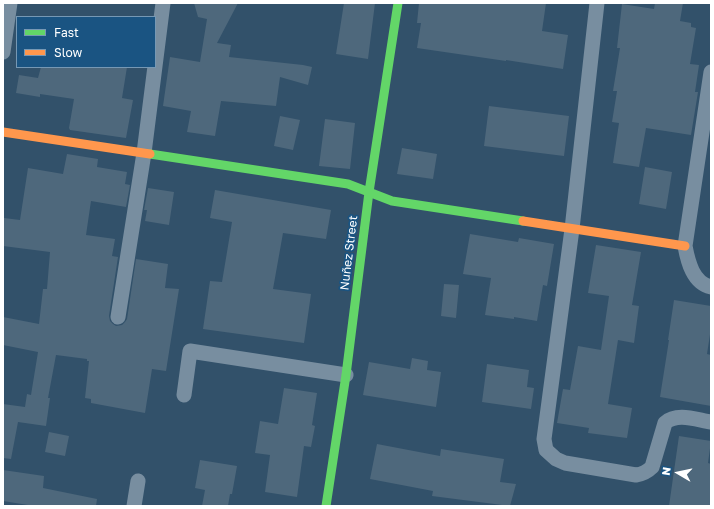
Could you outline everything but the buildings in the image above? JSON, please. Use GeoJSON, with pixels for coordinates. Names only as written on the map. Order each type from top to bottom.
{"type":"FeatureCollection","features":[{"type":"Feature","properties":{"kind":"street"},"geometry":{"type":"LineString","coordinates":[[3,52],[10,3]]}},
{"type":"Feature","properties":{"kind":"street"},"geometry":{"type":"LineString","coordinates":[[156,58],[163,3]]}},
{"type":"Feature","properties":{"kind":"street","name":"Nuñez Street"},"geometry":{"type":"LineString","coordinates":[[326,506],[346,375],[369,192],[398,3]]}},
{"type":"Feature","properties":{"kind":"street"},"geometry":{"type":"LineString","coordinates":[[597,3],[572,229],[544,439],[546,450],[556,459],[565,462],[641,475],[652,467],[665,423],[679,417],[711,422]]}},
{"type":"Feature","properties":{"kind":"street"},"geometry":{"type":"LineString","coordinates":[[118,317],[144,153],[155,68]]}},
{"type":"Feature","properties":{"kind":"street"},"geometry":{"type":"LineString","coordinates":[[711,72],[685,246],[688,261],[694,274],[700,282],[711,287]]}},
{"type":"Feature","properties":{"kind":"street"},"geometry":{"type":"LineString","coordinates":[[3,132],[348,184],[392,201],[685,246]]}},
{"type":"Feature","properties":{"kind":"street"},"geometry":{"type":"LineString","coordinates":[[184,395],[190,351],[346,375]]}},
{"type":"Feature","properties":{"kind":"street"},"geometry":{"type":"LineString","coordinates":[[134,506],[138,481]]}},
{"type":"Feature","properties":{"kind":"traffic: fast"},"geometry":{"type":"LineString","coordinates":[[326,506],[346,375],[369,192],[398,3]]}},
{"type":"Feature","properties":{"kind":"traffic: fast"},"geometry":{"type":"LineString","coordinates":[[150,154],[348,184],[392,201],[523,221]]}},
{"type":"Feature","properties":{"kind":"traffic: slow"},"geometry":{"type":"LineString","coordinates":[[3,132],[150,154]]}},
{"type":"Feature","properties":{"kind":"traffic: slow"},"geometry":{"type":"LineString","coordinates":[[523,221],[685,246]]}}]}
